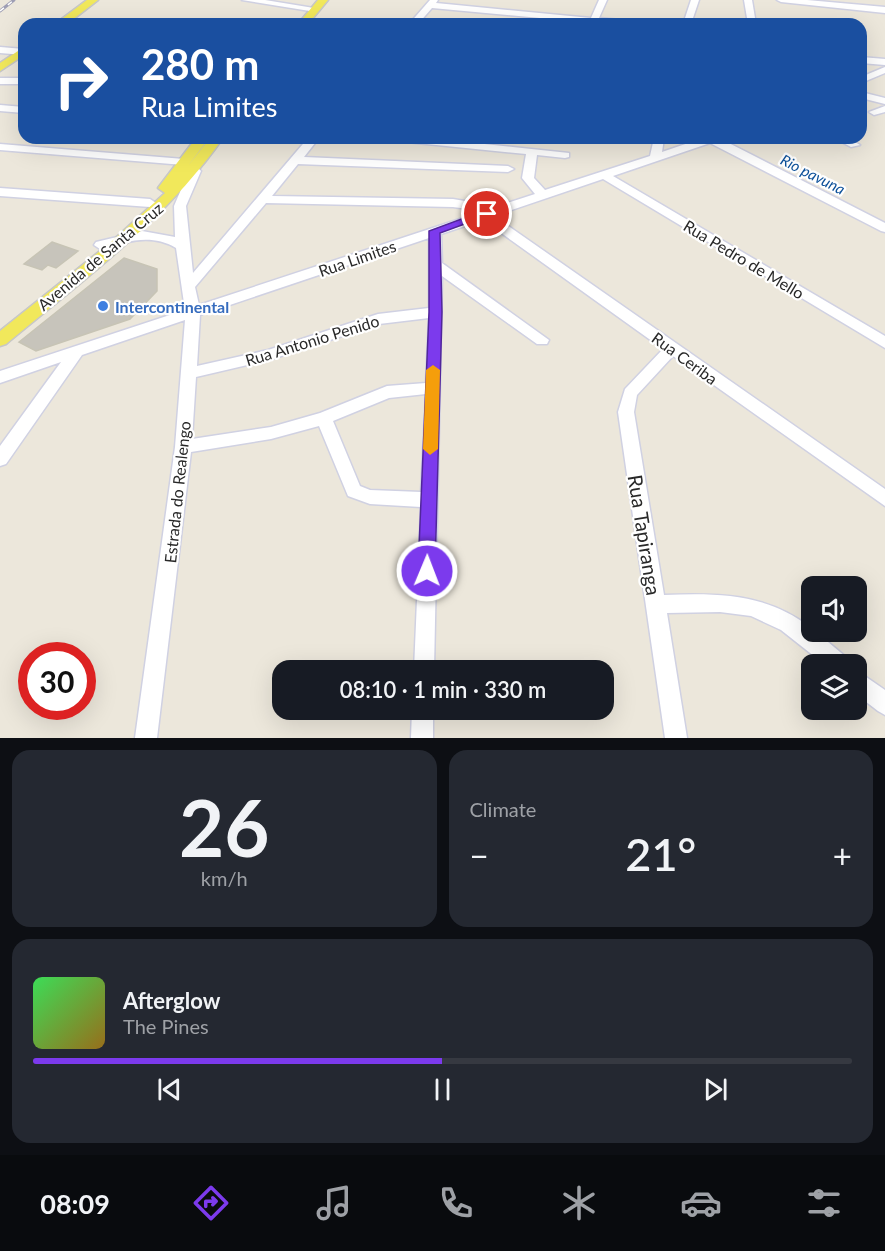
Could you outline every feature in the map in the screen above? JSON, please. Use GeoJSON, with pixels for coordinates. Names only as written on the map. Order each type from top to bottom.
{"type":"FeatureCollection","features":[{"type":"Feature","properties":{"kind":"main road"},"geometry":{"type":"LineString","coordinates":[[68,18],[93,0]]}},
{"type":"Feature","properties":{"kind":"main road"},"geometry":{"type":"LineString","coordinates":[[308,18],[323,0]]}},
{"type":"Feature","properties":{"kind":"main road"},"geometry":{"type":"LineString","coordinates":[[0,68],[18,55]]}},
{"type":"Feature","properties":{"kind":"main road","name":"Avenida de Santa Cruz"},"geometry":{"type":"LineString","coordinates":[[0,340],[125,238],[189,166],[200,144]]}},
{"type":"Feature","properties":{"kind":"main road","name":"Avenida de Santa Cruz"},"geometry":{"type":"LineString","coordinates":[[0,325],[150,203],[211,144]]}},
{"type":"Feature","properties":{"kind":"street"},"geometry":{"type":"LineString","coordinates":[[246,0],[316,9]]}},
{"type":"Feature","properties":{"kind":"street"},"geometry":{"type":"LineString","coordinates":[[499,11],[504,0]]}},
{"type":"Feature","properties":{"kind":"street"},"geometry":{"type":"LineString","coordinates":[[595,18],[603,0]]}},
{"type":"Feature","properties":{"kind":"street"},"geometry":{"type":"LineString","coordinates":[[689,18],[695,0]]}},
{"type":"Feature","properties":{"kind":"street"},"geometry":{"type":"LineString","coordinates":[[748,0],[751,18]]}},
{"type":"Feature","properties":{"kind":"street"},"geometry":{"type":"LineString","coordinates":[[781,0],[885,10]]}},
{"type":"Feature","properties":{"kind":"street"},"geometry":{"type":"LineString","coordinates":[[418,18],[432,2],[573,18]]}},
{"type":"Feature","properties":{"kind":"street"},"geometry":{"type":"LineString","coordinates":[[0,50],[18,51]]}},
{"type":"Feature","properties":{"kind":"street"},"geometry":{"type":"LineString","coordinates":[[867,60],[885,62]]}},
{"type":"Feature","properties":{"kind":"street"},"geometry":{"type":"LineString","coordinates":[[867,78],[885,70]]}},
{"type":"Feature","properties":{"kind":"street"},"geometry":{"type":"LineString","coordinates":[[873,75],[885,80]]}},
{"type":"Feature","properties":{"kind":"street"},"geometry":{"type":"LineString","coordinates":[[0,81],[18,81]]}},
{"type":"Feature","properties":{"kind":"street"},"geometry":{"type":"LineString","coordinates":[[867,96],[885,101]]}},
{"type":"Feature","properties":{"kind":"street"},"geometry":{"type":"LineString","coordinates":[[0,108],[18,110]]}},
{"type":"Feature","properties":{"kind":"street"},"geometry":{"type":"LineString","coordinates":[[189,286],[309,144]]}},
{"type":"Feature","properties":{"kind":"street"},"geometry":{"type":"LineString","coordinates":[[459,144],[565,154]]}},
{"type":"Feature","properties":{"kind":"street"},"geometry":{"type":"LineString","coordinates":[[655,158],[658,144]]}},
{"type":"Feature","properties":{"kind":"street","name":"Rua Limites"},"geometry":{"type":"LineString","coordinates":[[0,377],[694,144]]}},
{"type":"Feature","properties":{"kind":"street"},"geometry":{"type":"LineString","coordinates":[[723,144],[885,228]]}},
{"type":"Feature","properties":{"kind":"street"},"geometry":{"type":"LineString","coordinates":[[0,147],[189,166]]}},
{"type":"Feature","properties":{"kind":"street"},"geometry":{"type":"LineString","coordinates":[[532,151],[528,178],[542,194]]}},
{"type":"Feature","properties":{"kind":"street"},"geometry":{"type":"LineString","coordinates":[[294,160],[508,169]]}},
{"type":"Feature","properties":{"kind":"street","name":"Estrada do Realengo"},"geometry":{"type":"LineString","coordinates":[[146,738],[183,447],[189,373],[193,314],[182,246],[180,206],[189,166]]}},
{"type":"Feature","properties":{"kind":"street","name":"Rua Pedro de Mello"},"geometry":{"type":"LineString","coordinates":[[604,175],[885,343]]}},
{"type":"Feature","properties":{"kind":"street"},"geometry":{"type":"LineString","coordinates":[[0,192],[150,203]]}},
{"type":"Feature","properties":{"kind":"street","name":"Rua Ceriba"},"geometry":{"type":"LineString","coordinates":[[262,199],[464,203],[487,214],[885,499]]}},
{"type":"Feature","properties":{"kind":"street"},"geometry":{"type":"LineString","coordinates":[[424,660],[436,312],[435,231]]}},
{"type":"Feature","properties":{"kind":"street"},"geometry":{"type":"LineString","coordinates":[[100,245],[140,235],[163,235],[182,246]]}},
{"type":"Feature","properties":{"kind":"street"},"geometry":{"type":"LineString","coordinates":[[185,261],[195,265],[211,260]]}},
{"type":"Feature","properties":{"kind":"street"},"geometry":{"type":"LineString","coordinates":[[436,266],[542,340]]}},
{"type":"Feature","properties":{"kind":"street","name":"Rua Antonio Penido"},"geometry":{"type":"LineString","coordinates":[[189,373],[269,355],[378,319],[436,312]]}},
{"type":"Feature","properties":{"kind":"street","name":"Rua Tapiranga"},"geometry":{"type":"LineString","coordinates":[[672,348],[630,393],[626,403],[676,738]]}},
{"type":"Feature","properties":{"kind":"street"},"geometry":{"type":"LineString","coordinates":[[0,459],[76,353]]}},
{"type":"Feature","properties":{"kind":"street"},"geometry":{"type":"LineString","coordinates":[[183,447],[271,433],[324,418],[387,392],[433,388]]}},
{"type":"Feature","properties":{"kind":"street"},"geometry":{"type":"LineString","coordinates":[[324,418],[354,491],[370,497],[428,500]]}},
{"type":"Feature","properties":{"kind":"street"},"geometry":{"type":"LineString","coordinates":[[656,604],[736,604],[759,609],[800,631],[827,654]]}},
{"type":"Feature","properties":{"kind":"street"},"geometry":{"type":"LineString","coordinates":[[867,689],[885,704]]}},
{"type":"Feature","properties":{"kind":"street"},"geometry":{"type":"LineString","coordinates":[[422,738],[423,720]]}},
{"type":"Feature","properties":{"kind":"building"},"geometry":{"type":"Polygon","coordinates":[[[52,242],[78,251],[56,268],[48,265],[42,270],[24,264],[52,242]]]}},
{"type":"Feature","properties":{"kind":"building","name":"Intercontinental"},"geometry":{"type":"Polygon","coordinates":[[[124,258],[157,269],[157,291],[130,319],[36,351],[19,342],[124,258]]]}},
{"type":"Feature","properties":{"kind":"railway"},"geometry":{"type":"LineString","coordinates":[[0,11],[14,0]]}},
{"type":"Feature","properties":{"kind":"slow traffic"},"geometry":{"type":"LineString","coordinates":[[430,449],[433,370]]}},
{"type":"Feature","properties":{"kind":"place","name":"Intercontinental"},"geometry":{"type":"Point","coordinates":[103,306]}},
{"type":"Feature","properties":{"kind":"route"},"geometry":{"type":"LineString","coordinates":[[427,571],[433,343],[436,312],[435,231],[487,214]]}},
{"type":"Feature","properties":{"kind":"water label","name":"Rio pavuna"},"geometry":{"type":"Point","coordinates":[813,174]}}]}
